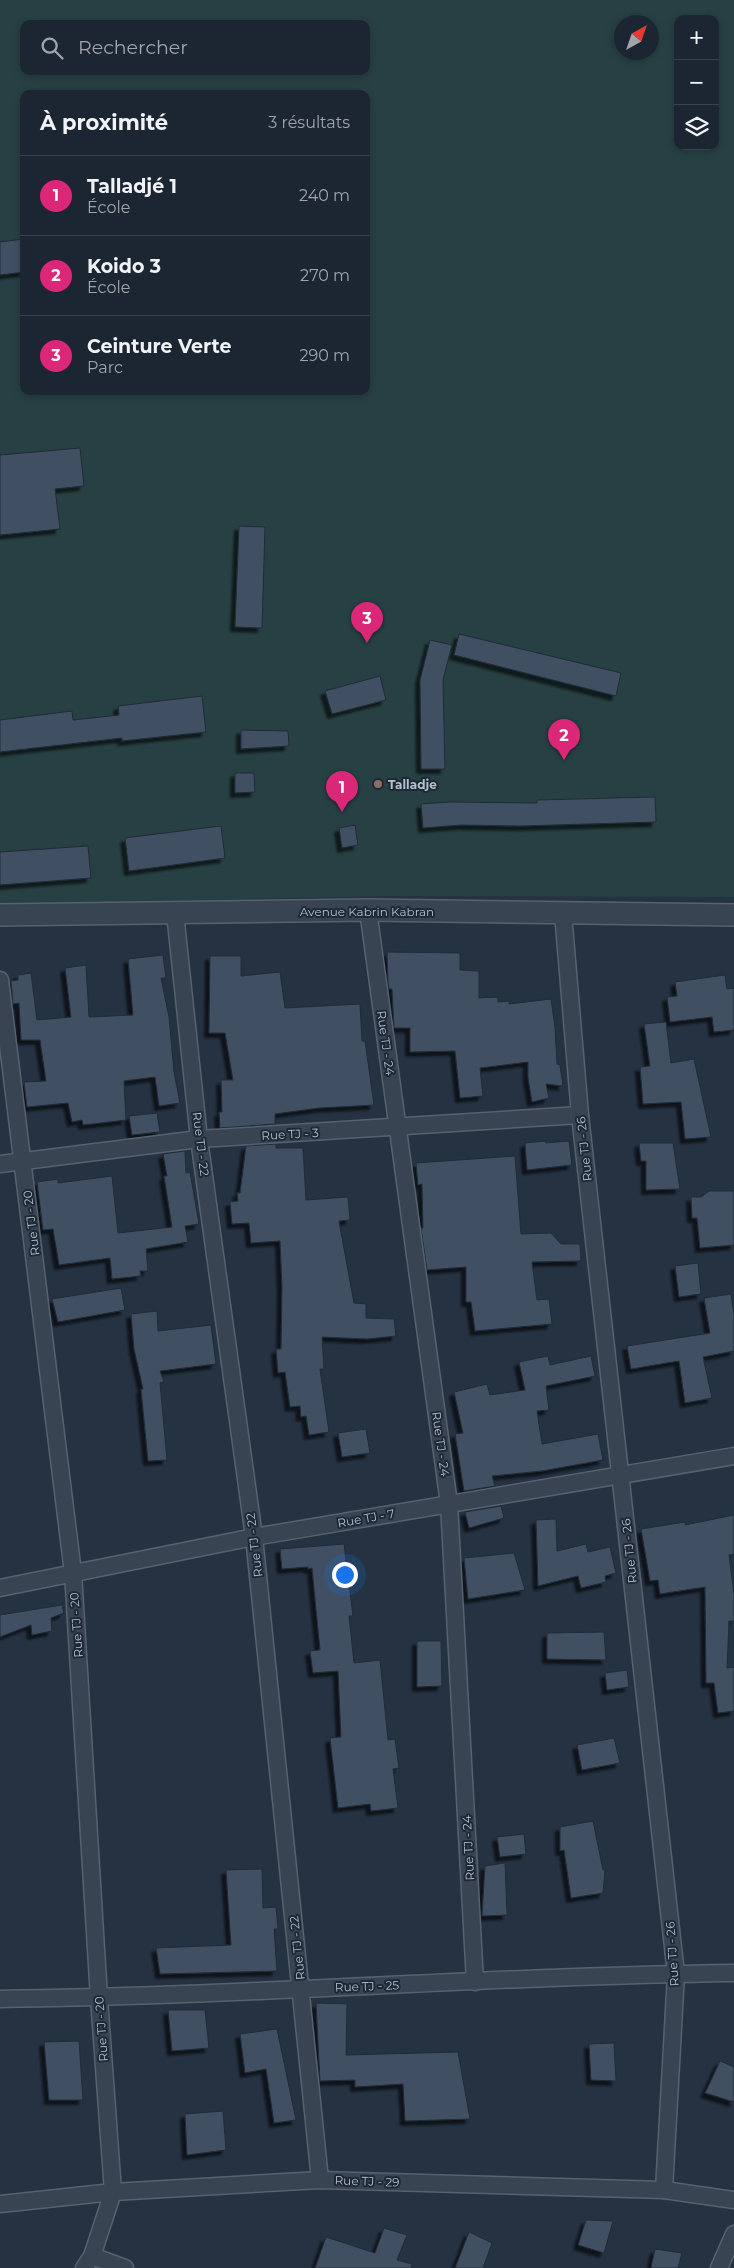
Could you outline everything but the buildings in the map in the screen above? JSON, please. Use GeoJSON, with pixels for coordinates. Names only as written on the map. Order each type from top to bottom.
{"type":"FeatureCollection","features":[{"type":"Feature","properties":{"kind":"street","name":"Avenue Kabrin Kabran"},"geometry":{"type":"LineString","coordinates":[[0,915],[368,910],[734,914]]}},
{"type":"Feature","properties":{"kind":"street","name":"Rue TJ - 24"},"geometry":{"type":"LineString","coordinates":[[368,910],[449,1504],[475,1982]]}},
{"type":"Feature","properties":{"kind":"street","name":"Rue TJ - 22"},"geometry":{"type":"LineString","coordinates":[[176,913],[199,1139],[254,1537],[320,2180]]}},
{"type":"Feature","properties":{"kind":"street","name":"Rue TJ - 26"},"geometry":{"type":"LineString","coordinates":[[563,913],[580,1115],[676,1974],[664,2190]]}},
{"type":"Feature","properties":{"kind":"street","name":"Rue TJ - 20"},"geometry":{"type":"LineString","coordinates":[[0,980],[73,1573],[113,2192],[88,2262]]}},
{"type":"Feature","properties":{"kind":"street","name":"Rue TJ - 3"},"geometry":{"type":"LineString","coordinates":[[0,1164],[199,1139],[580,1115]]}},
{"type":"Feature","properties":{"kind":"street","name":"Rue TJ - 7"},"geometry":{"type":"LineString","coordinates":[[0,1588],[254,1537],[734,1456]]}},
{"type":"Feature","properties":{"kind":"street","name":"Rue TJ - 25"},"geometry":{"type":"LineString","coordinates":[[0,1999],[99,1998],[676,1974],[734,1974]]}},
{"type":"Feature","properties":{"kind":"street","name":"Rue TJ - 29"},"geometry":{"type":"LineString","coordinates":[[0,2204],[113,2192],[320,2180],[664,2190],[734,2200]]}},
{"type":"Feature","properties":{"kind":"street"},"geometry":{"type":"LineString","coordinates":[[719,2268],[734,2234]]}},
{"type":"Feature","properties":{"kind":"street"},"geometry":{"type":"LineString","coordinates":[[88,2262],[125,2268]]}},
{"type":"Feature","properties":{"kind":"green space"},"geometry":{"type":"Polygon","coordinates":[[[0,0],[734,0],[734,897],[391,896],[0,904],[0,0]]]}},
{"type":"Feature","properties":{"kind":"place","name":"Ceinture Verte"},"geometry":{"type":"Point","coordinates":[367,643]}},
{"type":"Feature","properties":{"kind":"place","name":"Koido 3"},"geometry":{"type":"Point","coordinates":[564,760]}},
{"type":"Feature","properties":{"kind":"place","name":"Talladje"},"geometry":{"type":"Point","coordinates":[378,784]}},
{"type":"Feature","properties":{"kind":"place","name":"Talladjé 1"},"geometry":{"type":"Point","coordinates":[342,812]}}]}
